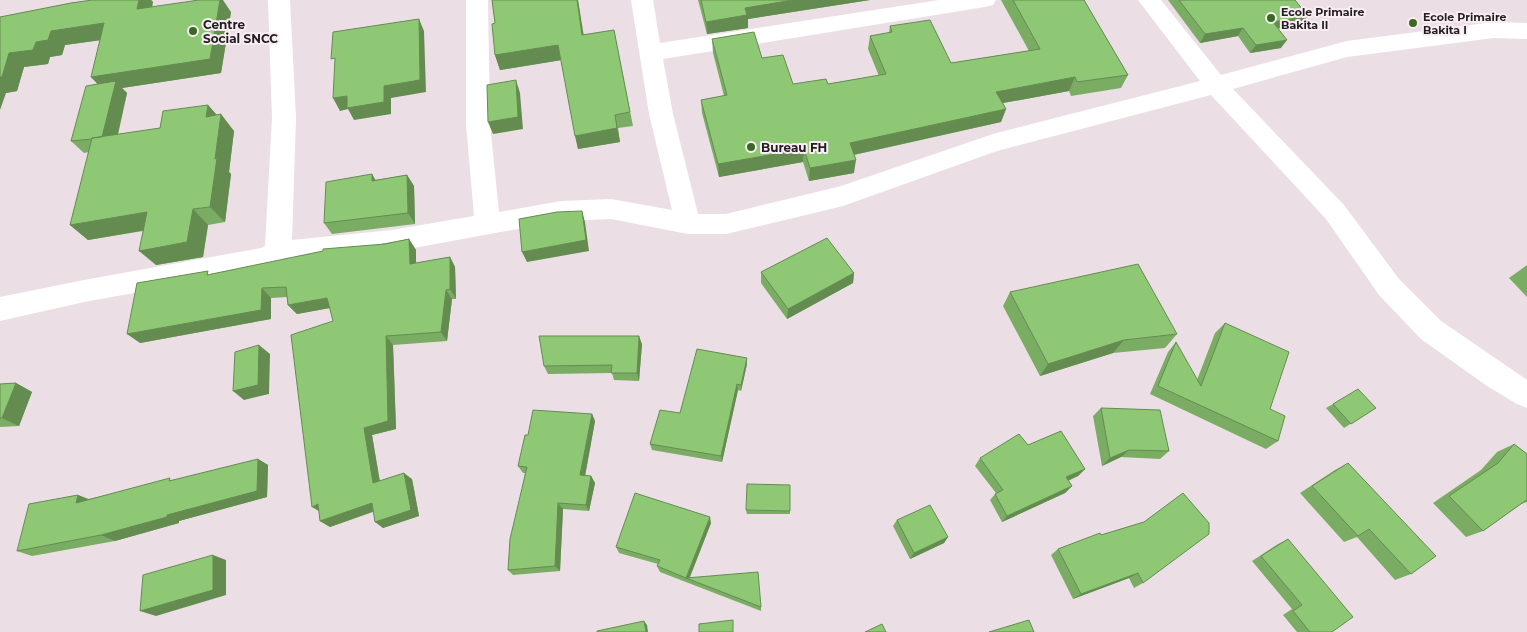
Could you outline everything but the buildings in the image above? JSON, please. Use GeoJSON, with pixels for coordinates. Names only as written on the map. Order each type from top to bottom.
{"type":"FeatureCollection","features":[{"type":"Feature","properties":{"kind":"street"},"geometry":{"type":"LineString","coordinates":[[0,309],[84,291],[268,258],[276,252],[280,243],[284,118],[279,0]]}},
{"type":"Feature","properties":{"kind":"street"},"geometry":{"type":"LineString","coordinates":[[477,0],[478,124],[488,224]]}},
{"type":"Feature","properties":{"kind":"street"},"geometry":{"type":"LineString","coordinates":[[642,0],[661,114],[688,224]]}},
{"type":"Feature","properties":{"kind":"street"},"geometry":{"type":"LineString","coordinates":[[650,53],[985,0]]}},
{"type":"Feature","properties":{"kind":"street"},"geometry":{"type":"LineString","coordinates":[[1150,0],[1216,85],[1335,212],[1389,287],[1431,330],[1497,377],[1527,395]]}},
{"type":"Feature","properties":{"kind":"street"},"geometry":{"type":"LineString","coordinates":[[276,252],[392,241],[561,212],[611,209],[688,224],[726,224],[843,196],[994,142],[1347,49],[1494,30],[1527,31]]}},
{"type":"Feature","properties":{"kind":"place","name":"Ecole Primaire Bakita II"},"geometry":{"type":"Point","coordinates":[1271,18]}},
{"type":"Feature","properties":{"kind":"place","name":"Ecole Primaire Bakita I"},"geometry":{"type":"Point","coordinates":[1413,23]}},
{"type":"Feature","properties":{"kind":"place","name":"Centre Social SNCC"},"geometry":{"type":"Point","coordinates":[193,31]}},
{"type":"Feature","properties":{"kind":"place","name":"Bureau FH"},"geometry":{"type":"Point","coordinates":[751,147]}}]}
